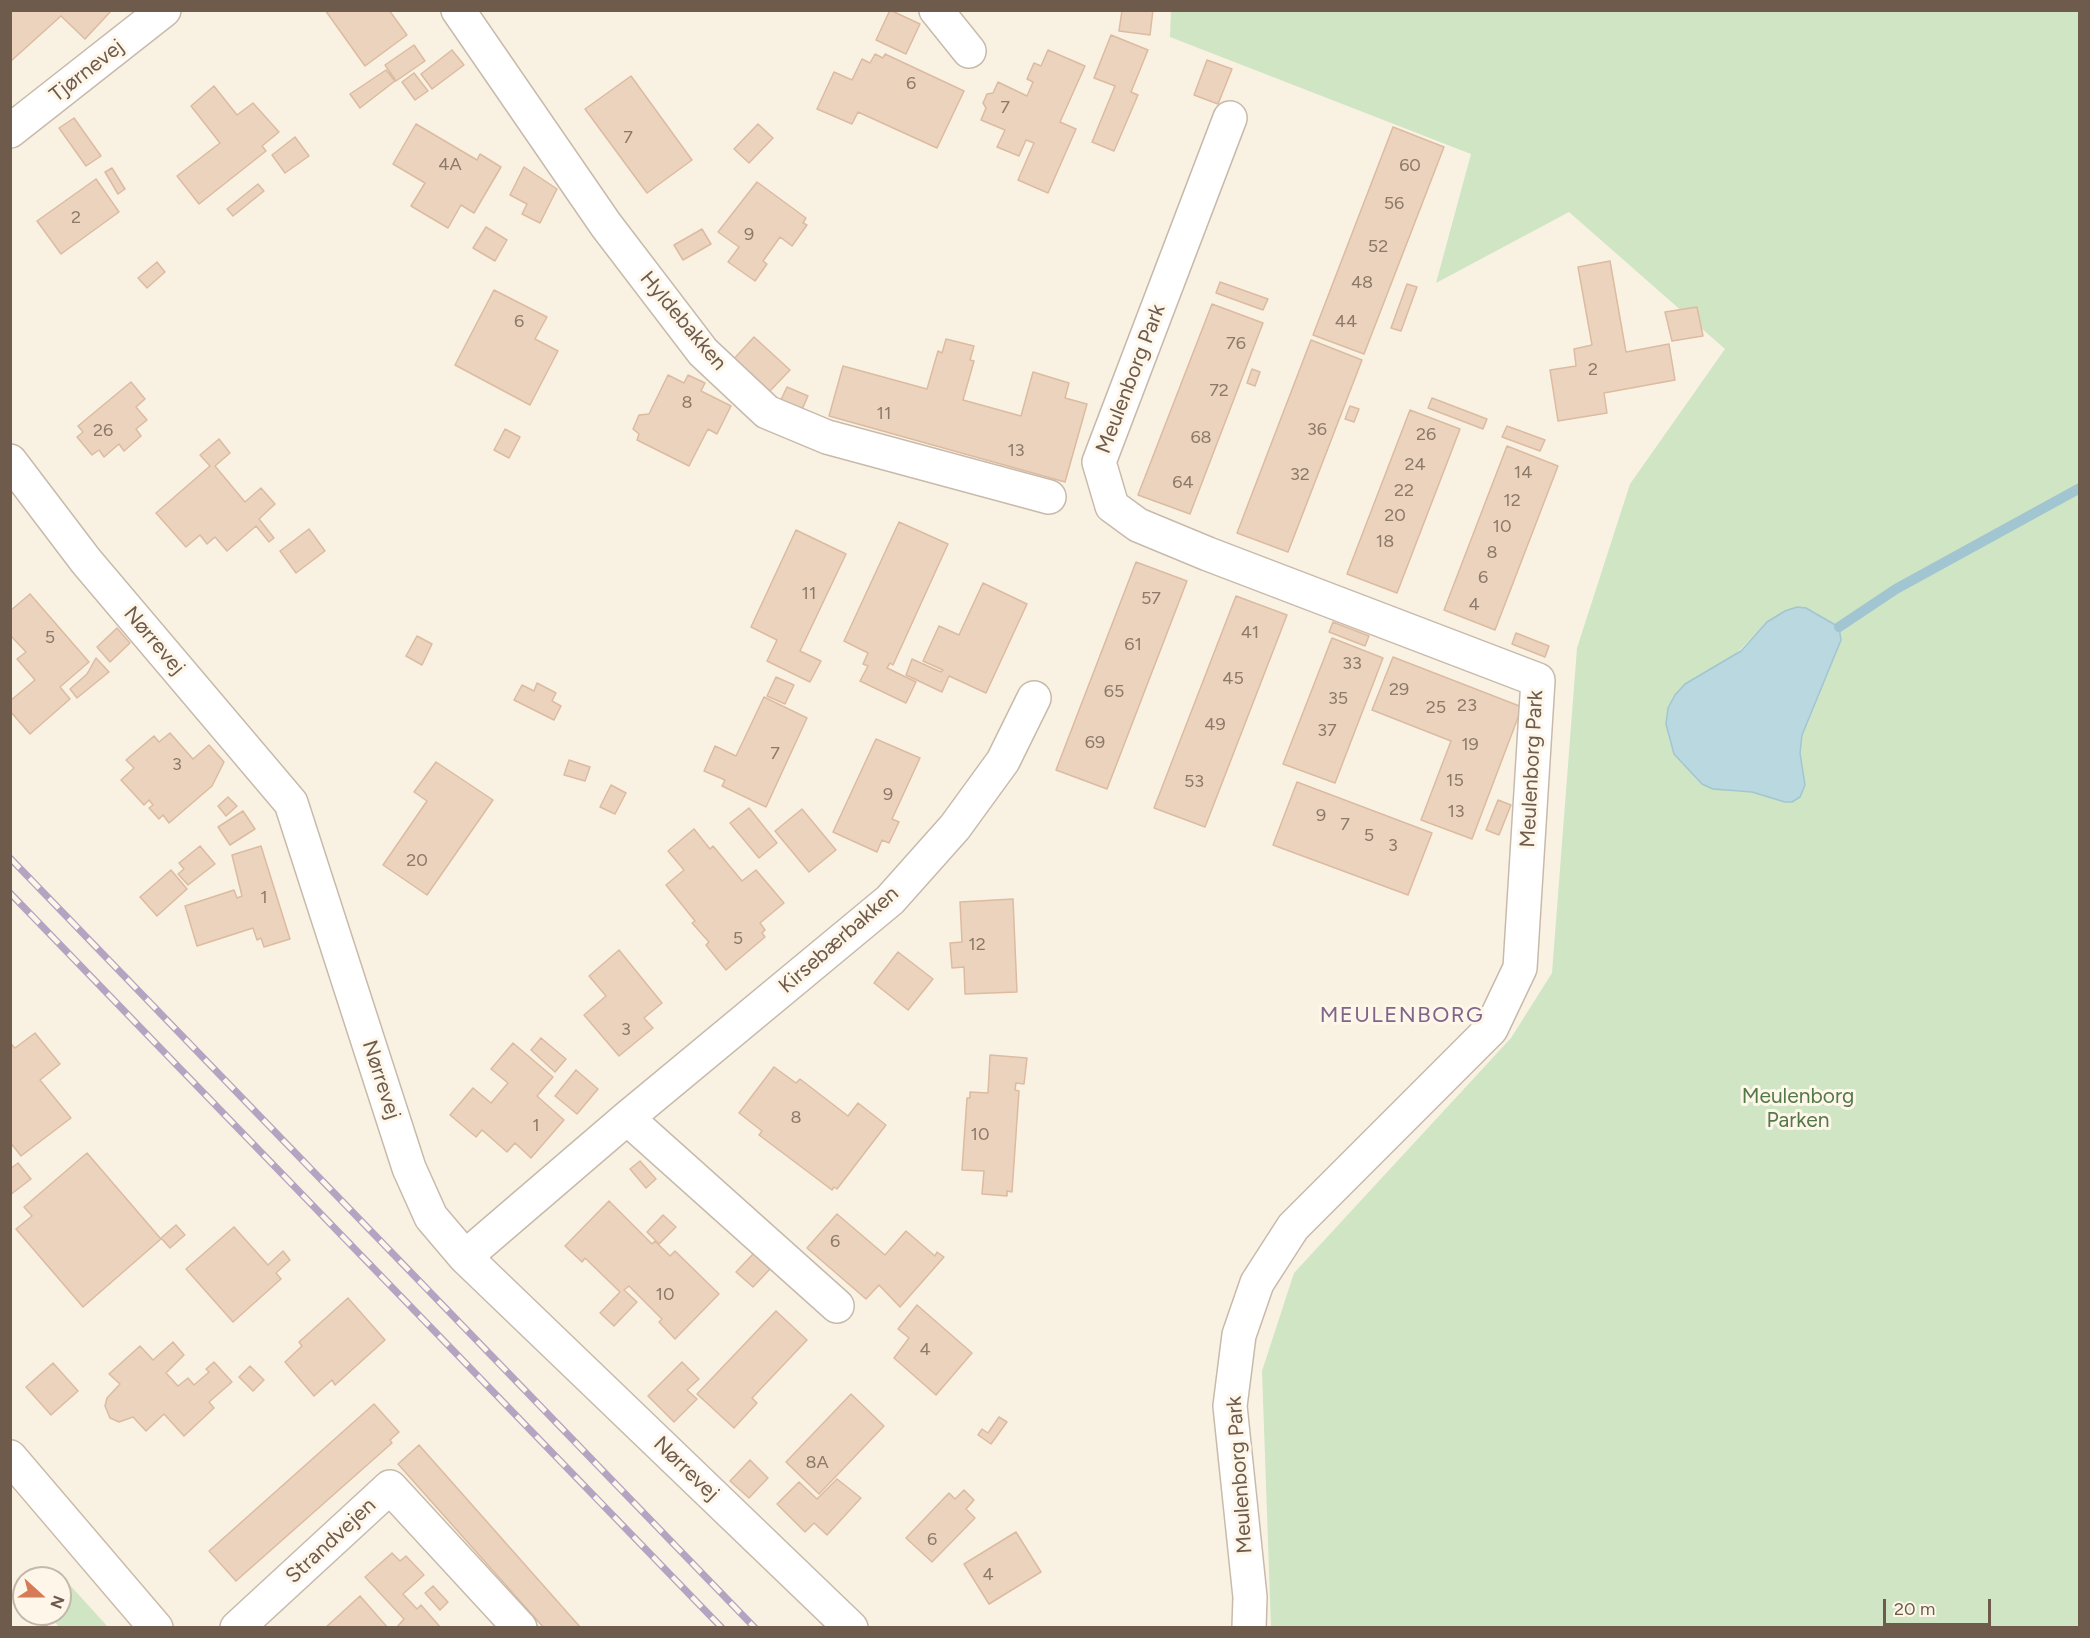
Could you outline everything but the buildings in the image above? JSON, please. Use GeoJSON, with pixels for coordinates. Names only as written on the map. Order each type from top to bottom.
{"type":"FeatureCollection","features":[{"type":"Feature","properties":{"kind":"street","name":"Tjørnevej"},"geometry":{"type":"LineString","coordinates":[[10,131],[164,10]]}},
{"type":"Feature","properties":{"kind":"street","name":"Hyldebakken"},"geometry":{"type":"LineString","coordinates":[[458,10],[606,225],[703,352],[767,412],[827,437],[1049,497]]}},
{"type":"Feature","properties":{"kind":"street"},"geometry":{"type":"LineString","coordinates":[[936,10],[969,51]]}},
{"type":"Feature","properties":{"kind":"street","name":"Meulenborg Park"},"geometry":{"type":"LineString","coordinates":[[1230,118],[1099,462],[1112,506],[1138,525],[1208,554],[1538,680],[1520,968],[1491,1029],[1293,1227],[1257,1283],[1239,1335],[1230,1406],[1250,1597],[1249,1628]]}},
{"type":"Feature","properties":{"kind":"street","name":"Nørrevej"},"geometry":{"type":"LineString","coordinates":[[10,461],[86,561],[291,803],[409,1168],[431,1217],[465,1257],[851,1628]]}},
{"type":"Feature","properties":{"kind":"street","name":"Kirsebærbakken"},"geometry":{"type":"LineString","coordinates":[[465,1257],[627,1118],[890,900],[955,827],[1003,761],[1034,698]]}},
{"type":"Feature","properties":{"kind":"street"},"geometry":{"type":"LineString","coordinates":[[627,1118],[837,1306]]}},
{"type":"Feature","properties":{"kind":"street"},"geometry":{"type":"LineString","coordinates":[[10,1457],[156,1628]]}},
{"type":"Feature","properties":{"kind":"street","name":"Strandvejen"},"geometry":{"type":"LineString","coordinates":[[237,1628],[390,1487],[520,1628]]}},
{"type":"Feature","properties":{"kind":"green space","name":"Meulenborg Parken"},"geometry":{"type":"Polygon","coordinates":[[[1171,10],[2079,11],[2079,1627],[1271,1627],[1262,1371],[1294,1273],[1511,1038],[1552,973],[1577,648],[1630,484],[1725,349],[1569,212],[1436,283],[1471,154],[1170,37],[1171,10]],[[1797,607],[1767,622],[1731,659],[1685,684],[1727,791],[1752,792],[1785,802],[1805,785],[1800,753],[1802,735],[1841,640],[1838,627],[1806,608],[1797,607]]]}},
{"type":"Feature","properties":{"kind":"green space"},"geometry":{"type":"Polygon","coordinates":[[[72,1587],[108,1627],[59,1627],[72,1626],[72,1587]]]}},
{"type":"Feature","properties":{"kind":"water"},"geometry":{"type":"Polygon","coordinates":[[[1797,607],[1806,608],[1839,627],[1841,640],[1802,735],[1800,753],[1805,785],[1800,797],[1792,802],[1785,802],[1752,792],[1713,789],[1702,784],[1674,754],[1666,724],[1668,708],[1675,695],[1685,684],[1741,651],[1767,622],[1797,607]]]}},
{"type":"Feature","properties":{"kind":"waterway"},"geometry":{"type":"LineString","coordinates":[[1839,627],[1896,589],[2080,488]]}},
{"type":"Feature","properties":{"kind":"railway"},"geometry":{"type":"LineString","coordinates":[[10,858],[755,1628]]}},
{"type":"Feature","properties":{"kind":"railway"},"geometry":{"type":"LineString","coordinates":[[10,893],[722,1628]]}},
{"type":"Feature","properties":{"kind":"district","name":"MEULENBORG"},"geometry":{"type":"Point","coordinates":[1402,1016]}}]}
